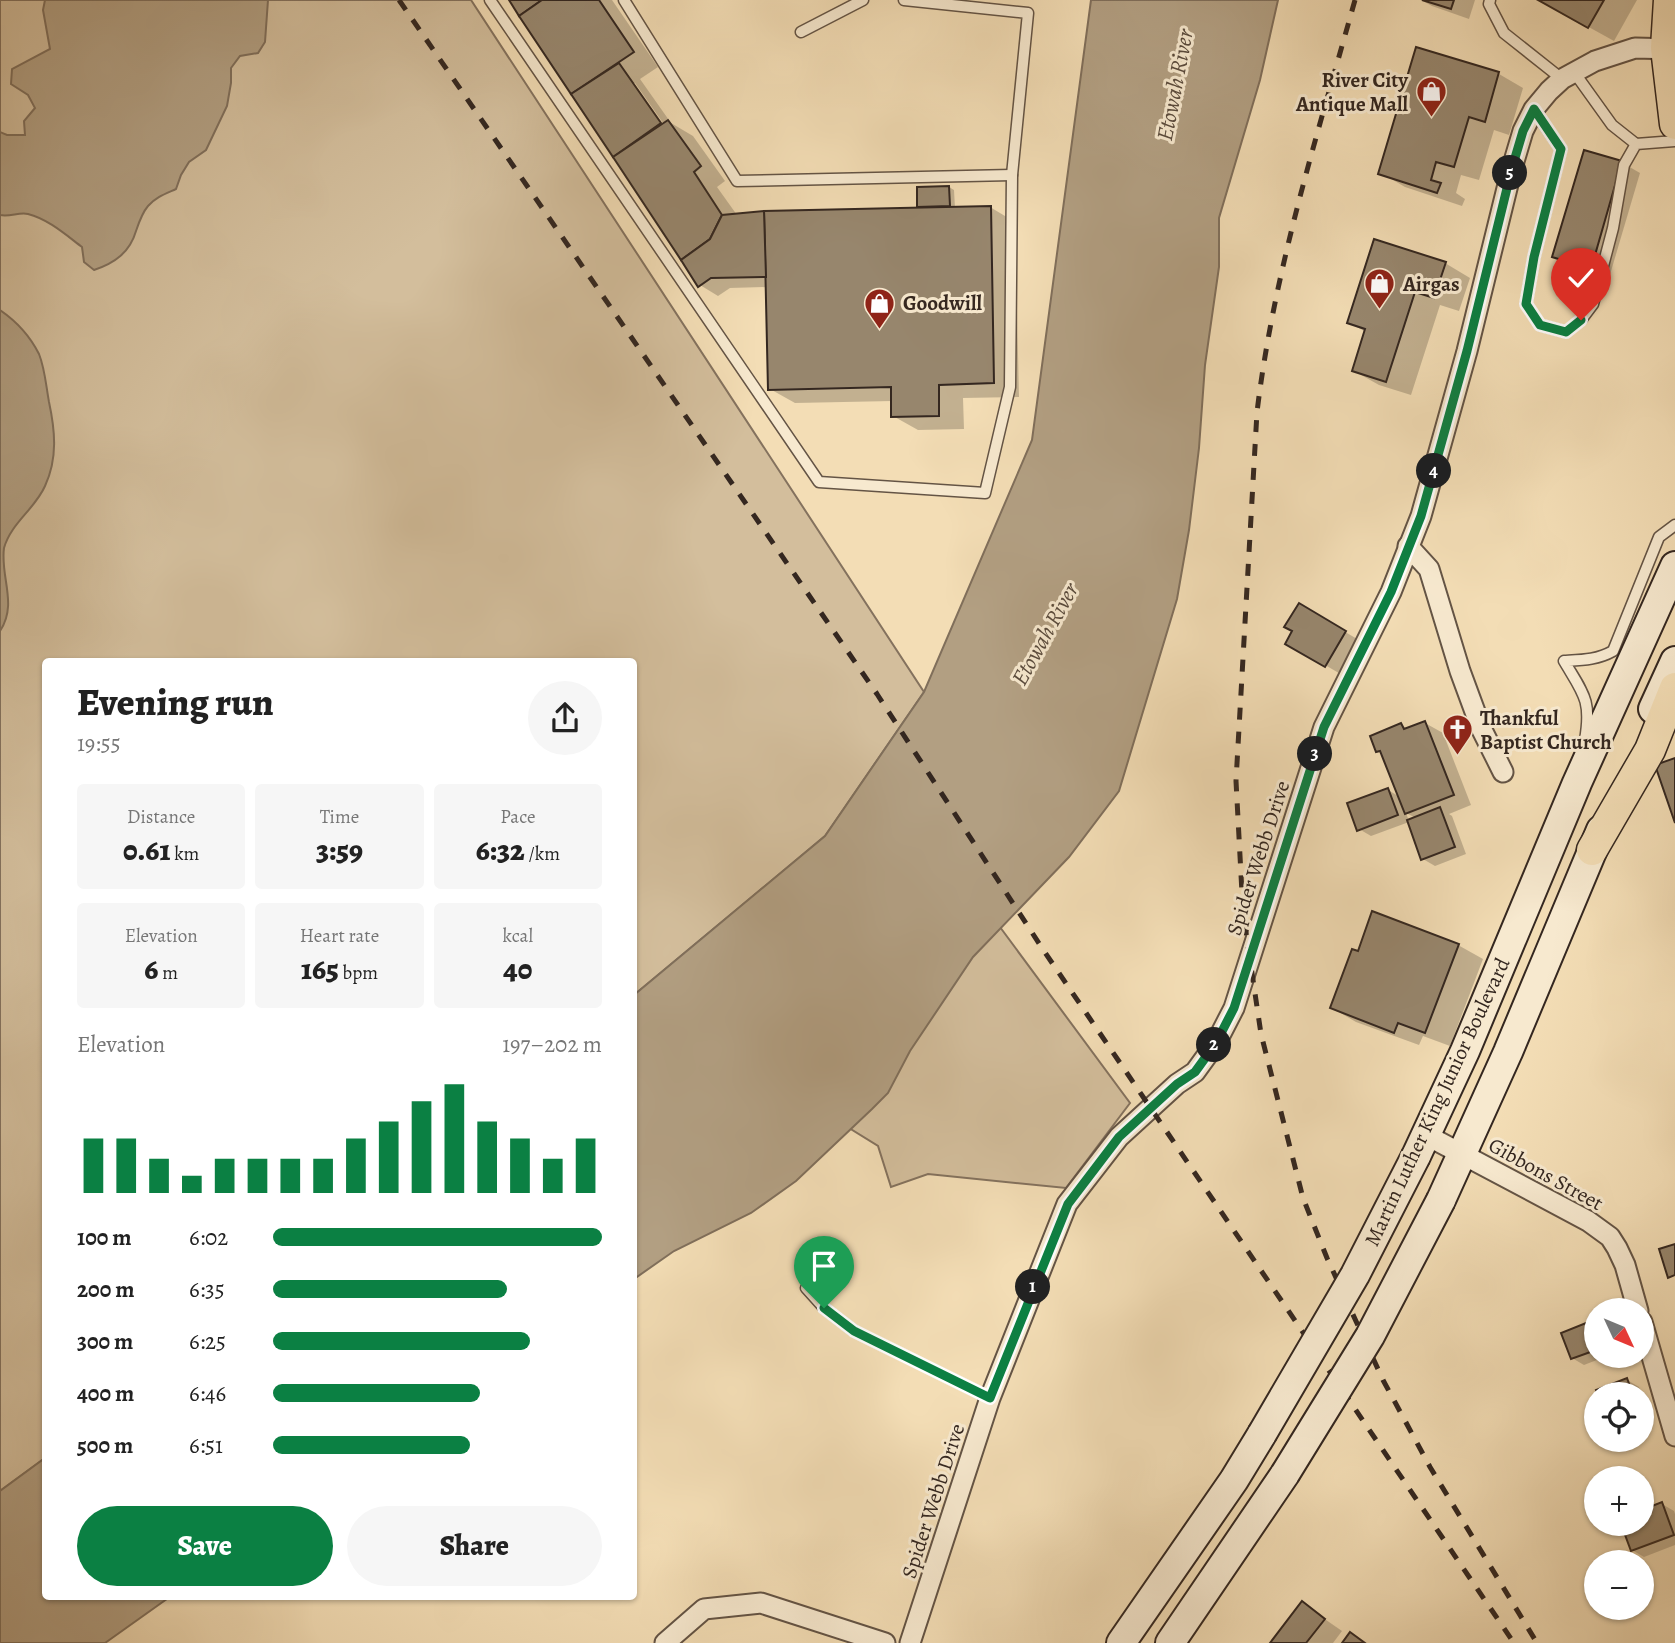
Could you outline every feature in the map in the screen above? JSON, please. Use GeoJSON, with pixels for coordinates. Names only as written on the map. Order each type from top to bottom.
{"type":"FeatureCollection","features":[{"type":"Feature","properties":{"kind":"main road"},"geometry":{"type":"LineString","coordinates":[[1669,0],[1675,124]]}},
{"type":"Feature","properties":{"kind":"main road","name":"Martin Luther King Junior Boulevard"},"geometry":{"type":"LineString","coordinates":[[1121,1643],[1234,1480],[1355,1276],[1421,1146],[1465,1051],[1577,783],[1675,566]]}},
{"type":"Feature","properties":{"kind":"main road","name":"Martin Luther King Junior Boulevard"},"geometry":{"type":"LineString","coordinates":[[1170,1643],[1285,1474],[1370,1336],[1441,1200],[1508,1052],[1675,661]]}},
{"type":"Feature","properties":{"kind":"main road"},"geometry":{"type":"LineString","coordinates":[[1592,850],[1650,750],[1675,688]]}},
{"type":"Feature","properties":{"kind":"street","name":"Spider Webb Drive"},"geometry":{"type":"LineString","coordinates":[[910,1643],[990,1398],[1068,1204],[1119,1137],[1177,1084],[1195,1072],[1216,1043],[1234,1008],[1324,727],[1391,592],[1421,516],[1467,351],[1523,131],[1534,109],[1568,76],[1595,61],[1635,48],[1670,49]]}},
{"type":"Feature","properties":{"kind":"street"},"geometry":{"type":"LineString","coordinates":[[1408,545],[1429,569],[1481,728],[1503,772]]}},
{"type":"Feature","properties":{"kind":"street","name":"Gibbons Street"},"geometry":{"type":"LineString","coordinates":[[1421,1146],[1462,1154],[1588,1221],[1611,1237],[1625,1265],[1634,1298]]}},
{"type":"Feature","properties":{"kind":"street"},"geometry":{"type":"LineString","coordinates":[[1654,1363],[1675,1436]]}},
{"type":"Feature","properties":{"kind":"street"},"geometry":{"type":"LineString","coordinates":[[665,1643],[704,1609],[761,1603],[885,1643]]}},
{"type":"Feature","properties":{"kind":"lane"},"geometry":{"type":"LineString","coordinates":[[490,0],[819,482],[985,493],[1010,387],[1012,175],[1028,13],[904,0]]}},
{"type":"Feature","properties":{"kind":"lane"},"geometry":{"type":"LineString","coordinates":[[624,0],[737,181],[1012,175]]}},
{"type":"Feature","properties":{"kind":"lane"},"geometry":{"type":"LineString","coordinates":[[801,32],[863,0]]}},
{"type":"Feature","properties":{"kind":"lane"},"geometry":{"type":"LineString","coordinates":[[1490,0],[1489,4],[1504,33],[1568,76],[1612,125],[1636,144],[1675,141]]}},
{"type":"Feature","properties":{"kind":"lane"},"geometry":{"type":"LineString","coordinates":[[1534,109],[1561,149],[1534,257],[1526,304],[1540,325],[1566,332],[1581,320],[1593,304],[1613,228],[1624,165],[1636,144]]}},
{"type":"Feature","properties":{"kind":"lane"},"geometry":{"type":"LineString","coordinates":[[1577,783],[1588,710],[1584,691],[1564,660],[1586,660],[1602,657],[1613,651],[1660,537],[1675,525]]}},
{"type":"Feature","properties":{"kind":"lane"},"geometry":{"type":"LineString","coordinates":[[806,1288],[824,1308],[854,1331],[990,1398]]}},
{"type":"Feature","properties":{"kind":"shaded area"},"geometry":{"type":"Polygon","coordinates":[[[0,0],[471,0],[924,692],[825,836],[637,993],[637,658],[42,658],[42,1460],[0,1491],[0,0]]]}},
{"type":"Feature","properties":{"kind":"shaded area"},"geometry":{"type":"Polygon","coordinates":[[[997,923],[1130,1103],[1066,1188],[928,1174],[891,1187],[878,1146],[841,1123],[997,923]]]}},
{"type":"Feature","properties":{"kind":"water"},"geometry":{"type":"Polygon","coordinates":[[[45,0],[268,0],[265,42],[258,53],[240,56],[231,68],[227,106],[206,150],[189,162],[176,189],[157,198],[148,206],[126,251],[109,264],[94,270],[84,262],[82,247],[50,223],[28,214],[0,215],[0,132],[7,135],[25,135],[24,121],[35,108],[28,95],[11,84],[12,69],[50,49],[43,10],[45,0]]]}},
{"type":"Feature","properties":{"kind":"water","name":"Etowah River"},"geometry":{"type":"Polygon","coordinates":[[[1091,0],[1278,0],[1260,80],[1219,218],[1219,267],[1205,365],[1189,530],[1177,599],[1119,791],[1069,857],[973,957],[910,1051],[888,1093],[796,1181],[751,1213],[674,1251],[637,1277],[637,993],[825,836],[924,692],[1032,440],[1091,0]]]}},
{"type":"Feature","properties":{"kind":"water"},"geometry":{"type":"Polygon","coordinates":[[[0,310],[22,329],[39,354],[51,412],[54,444],[52,465],[45,486],[12,531],[4,548],[8,611],[0,631],[0,310]]]}},
{"type":"Feature","properties":{"kind":"water"},"geometry":{"type":"Polygon","coordinates":[[[42,1460],[42,1600],[165,1600],[105,1643],[0,1643],[0,1491],[42,1460]]]}},
{"type":"Feature","properties":{"kind":"building"},"geometry":{"type":"Polygon","coordinates":[[[509,0],[542,0],[519,16],[509,0]]]}},
{"type":"Feature","properties":{"kind":"building"},"geometry":{"type":"Polygon","coordinates":[[[542,0],[599,0],[634,52],[571,94],[519,16],[542,0]]]}},
{"type":"Feature","properties":{"kind":"building"},"geometry":{"type":"Polygon","coordinates":[[[1422,0],[1454,0],[1451,9],[1422,0]]]}},
{"type":"Feature","properties":{"kind":"building"},"geometry":{"type":"Polygon","coordinates":[[[1538,0],[1604,0],[1588,28],[1538,0]]]}},
{"type":"Feature","properties":{"kind":"building","name":"River City Antique Mall"},"geometry":{"type":"Polygon","coordinates":[[[1416,47],[1499,72],[1485,122],[1469,117],[1454,167],[1436,162],[1431,180],[1441,183],[1437,193],[1378,174],[1416,47]]]}},
{"type":"Feature","properties":{"kind":"building"},"geometry":{"type":"Polygon","coordinates":[[[619,63],[661,123],[613,157],[571,94],[619,63]]]}},
{"type":"Feature","properties":{"kind":"building"},"geometry":{"type":"Polygon","coordinates":[[[668,120],[701,166],[694,172],[722,215],[710,239],[681,260],[613,157],[668,120]]]}},
{"type":"Feature","properties":{"kind":"building"},"geometry":{"type":"Polygon","coordinates":[[[1584,150],[1622,161],[1591,269],[1552,257],[1584,150]]]}},
{"type":"Feature","properties":{"kind":"building"},"geometry":{"type":"Polygon","coordinates":[[[949,186],[950,206],[917,207],[917,187],[949,186]]]}},
{"type":"Feature","properties":{"kind":"building","name":"Goodwill"},"geometry":{"type":"Polygon","coordinates":[[[991,206],[994,383],[939,385],[939,416],[891,417],[891,387],[768,390],[764,211],[991,206]]]}},
{"type":"Feature","properties":{"kind":"building"},"geometry":{"type":"Polygon","coordinates":[[[764,211],[766,277],[711,278],[698,287],[681,260],[710,239],[722,215],[764,211]]]}},
{"type":"Feature","properties":{"kind":"building","name":"Airgas"},"geometry":{"type":"Polygon","coordinates":[[[1374,239],[1446,262],[1434,298],[1415,292],[1386,382],[1352,371],[1365,329],[1347,323],[1374,239]]]}},
{"type":"Feature","properties":{"kind":"building"},"geometry":{"type":"Polygon","coordinates":[[[1299,603],[1346,631],[1325,667],[1285,644],[1292,631],[1284,627],[1299,603]]]}},
{"type":"Feature","properties":{"kind":"building"},"geometry":{"type":"Polygon","coordinates":[[[1425,721],[1454,795],[1405,814],[1380,751],[1376,752],[1370,736],[1401,723],[1404,729],[1425,721]]]}},
{"type":"Feature","properties":{"kind":"building"},"geometry":{"type":"Polygon","coordinates":[[[1675,758],[1675,823],[1655,765],[1675,758]]]}},
{"type":"Feature","properties":{"kind":"building"},"geometry":{"type":"Polygon","coordinates":[[[1388,788],[1398,815],[1357,831],[1347,803],[1388,788]]]}},
{"type":"Feature","properties":{"kind":"building"},"geometry":{"type":"Polygon","coordinates":[[[1440,807],[1455,847],[1421,860],[1407,820],[1440,807]]]}},
{"type":"Feature","properties":{"kind":"building"},"geometry":{"type":"Polygon","coordinates":[[[1372,911],[1459,944],[1425,1033],[1398,1023],[1394,1033],[1330,1008],[1352,949],[1358,951],[1372,911]]]}},
{"type":"Feature","properties":{"kind":"building"},"geometry":{"type":"Polygon","coordinates":[[[1675,1244],[1675,1275],[1668,1278],[1659,1249],[1675,1244]]]}},
{"type":"Feature","properties":{"kind":"building"},"geometry":{"type":"Polygon","coordinates":[[[1584,1324],[1584,1354],[1571,1359],[1561,1333],[1584,1324]]]}},
{"type":"Feature","properties":{"kind":"building"},"geometry":{"type":"Polygon","coordinates":[[[1662,1502],[1674,1535],[1631,1550],[1625,1536],[1654,1536],[1654,1505],[1662,1502]]]}},
{"type":"Feature","properties":{"kind":"building"},"geometry":{"type":"Polygon","coordinates":[[[1302,1601],[1325,1619],[1306,1643],[1270,1643],[1302,1601]]]}},
{"type":"Feature","properties":{"kind":"building"},"geometry":{"type":"Polygon","coordinates":[[[1350,1632],[1365,1643],[1342,1643],[1350,1632]]]}},
{"type":"Feature","properties":{"kind":"railway"},"geometry":{"type":"LineString","coordinates":[[399,0],[877,694],[1044,951],[1514,1643]]}},
{"type":"Feature","properties":{"kind":"railway"},"geometry":{"type":"LineString","coordinates":[[1355,0],[1285,256],[1257,412],[1236,781],[1243,912],[1261,1034],[1303,1198],[1327,1258],[1383,1380],[1430,1467],[1537,1643]]}},
{"type":"Feature","properties":{"kind":"place","name":"River City Antique Mall"},"geometry":{"type":"Point","coordinates":[1431,119]}},
{"type":"Feature","properties":{"kind":"place","name":"Airgas"},"geometry":{"type":"Point","coordinates":[1380,311]}},
{"type":"Feature","properties":{"kind":"place","name":"Goodwill"},"geometry":{"type":"Point","coordinates":[880,330]}},
{"type":"Feature","properties":{"kind":"place","name":"Thankful Baptist Church"},"geometry":{"type":"Point","coordinates":[1457,757]}},
{"type":"Feature","properties":{"kind":"route"},"geometry":{"type":"LineString","coordinates":[[824,1308],[854,1331],[990,1398],[1068,1204],[1119,1137],[1177,1084],[1195,1072],[1216,1043],[1234,1008],[1324,727],[1391,592],[1421,516],[1467,351],[1512,168],[1523,131],[1534,109],[1561,149],[1534,257],[1526,304],[1540,325],[1566,332],[1581,320]]}}]}
